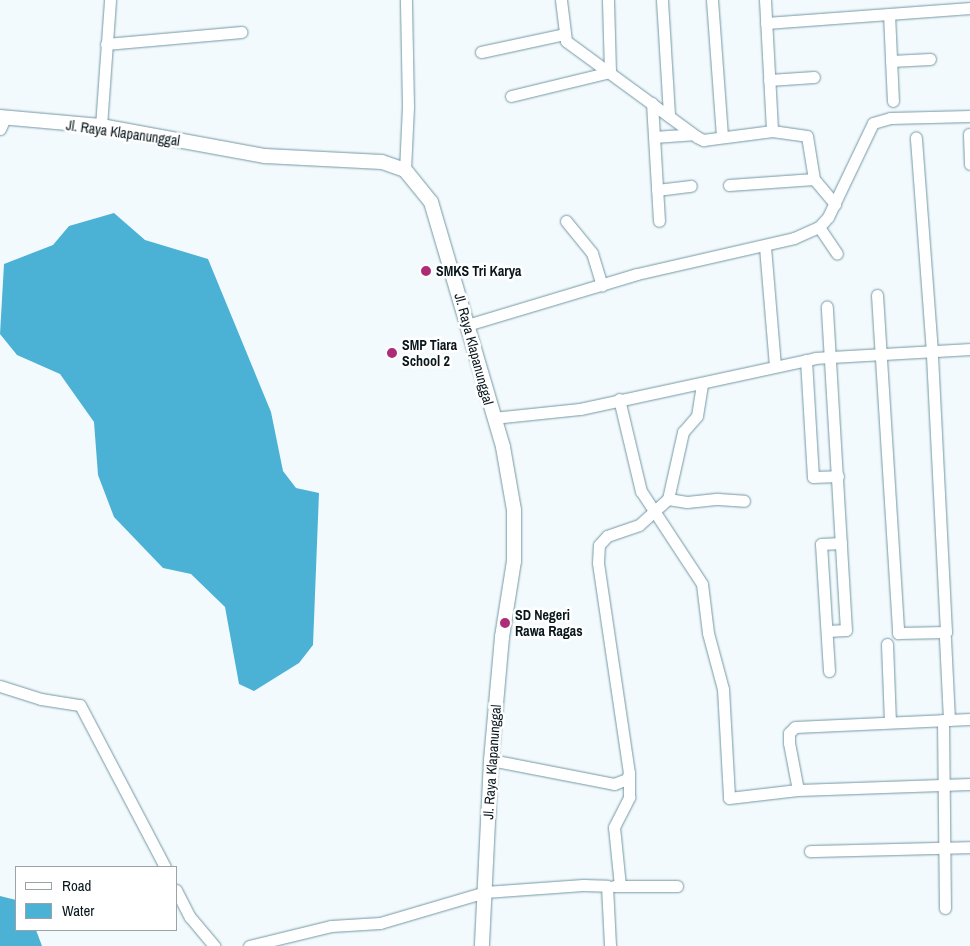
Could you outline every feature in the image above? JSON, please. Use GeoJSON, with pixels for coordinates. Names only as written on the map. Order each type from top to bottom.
{"type":"FeatureCollection","features":[{"type":"Feature","properties":{"kind":"street"},"geometry":{"type":"LineString","coordinates":[[101,126],[110,0]]}},
{"type":"Feature","properties":{"kind":"street"},"geometry":{"type":"LineString","coordinates":[[405,170],[408,107],[406,0]]}},
{"type":"Feature","properties":{"kind":"street"},"geometry":{"type":"LineString","coordinates":[[561,0],[566,41],[703,140],[772,132],[807,136],[814,179],[835,204]]}},
{"type":"Feature","properties":{"kind":"street"},"geometry":{"type":"LineString","coordinates":[[608,0],[610,72]]}},
{"type":"Feature","properties":{"kind":"street"},"geometry":{"type":"LineString","coordinates":[[662,0],[669,116]]}},
{"type":"Feature","properties":{"kind":"street"},"geometry":{"type":"LineString","coordinates":[[712,0],[722,137]]}},
{"type":"Feature","properties":{"kind":"street"},"geometry":{"type":"LineString","coordinates":[[765,0],[772,132]]}},
{"type":"Feature","properties":{"kind":"street"},"geometry":{"type":"LineString","coordinates":[[766,23],[970,8]]}},
{"type":"Feature","properties":{"kind":"street"},"geometry":{"type":"LineString","coordinates":[[889,14],[893,101]]}},
{"type":"Feature","properties":{"kind":"street"},"geometry":{"type":"LineString","coordinates":[[106,44],[241,32]]}},
{"type":"Feature","properties":{"kind":"street"},"geometry":{"type":"LineString","coordinates":[[480,52],[564,34]]}},
{"type":"Feature","properties":{"kind":"street"},"geometry":{"type":"LineString","coordinates":[[891,61],[930,59]]}},
{"type":"Feature","properties":{"kind":"street"},"geometry":{"type":"LineString","coordinates":[[511,96],[610,72]]}},
{"type":"Feature","properties":{"kind":"street"},"geometry":{"type":"LineString","coordinates":[[769,80],[814,77]]}},
{"type":"Feature","properties":{"kind":"street"},"geometry":{"type":"LineString","coordinates":[[652,103],[659,221]]}},
{"type":"Feature","properties":{"kind":"street"},"geometry":{"type":"LineString","coordinates":[[467,325],[724,253],[765,247],[819,227],[835,204],[873,123],[890,118],[970,116]]}},
{"type":"Feature","properties":{"kind":"street","name":"Jl. Raya Klapanunggal"},"geometry":{"type":"LineString","coordinates":[[2,121],[101,126],[239,153],[295,160],[356,159],[382,162],[405,170],[431,202],[509,476],[516,538],[491,760],[482,946]]}},
{"type":"Feature","properties":{"kind":"street"},"geometry":{"type":"LineString","coordinates":[[654,137],[693,134]]}},
{"type":"Feature","properties":{"kind":"street"},"geometry":{"type":"LineString","coordinates":[[968,134],[970,164]]}},
{"type":"Feature","properties":{"kind":"street"},"geometry":{"type":"LineString","coordinates":[[877,295],[898,633],[946,632],[932,352],[916,138]]}},
{"type":"Feature","properties":{"kind":"street"},"geometry":{"type":"LineString","coordinates":[[729,185],[814,179]]}},
{"type":"Feature","properties":{"kind":"street"},"geometry":{"type":"LineString","coordinates":[[657,190],[691,186]]}},
{"type":"Feature","properties":{"kind":"street"},"geometry":{"type":"LineString","coordinates":[[566,221],[592,253],[602,286]]}},
{"type":"Feature","properties":{"kind":"street"},"geometry":{"type":"LineString","coordinates":[[819,227],[837,254]]}},
{"type":"Feature","properties":{"kind":"street"},"geometry":{"type":"LineString","coordinates":[[765,247],[775,366]]}},
{"type":"Feature","properties":{"kind":"street"},"geometry":{"type":"LineString","coordinates":[[826,632],[846,630],[827,307]]}},
{"type":"Feature","properties":{"kind":"street"},"geometry":{"type":"LineString","coordinates":[[493,418],[580,409],[619,399],[702,384],[806,360],[970,349]]}},
{"type":"Feature","properties":{"kind":"street"},"geometry":{"type":"LineString","coordinates":[[806,360],[813,478],[838,476]]}},
{"type":"Feature","properties":{"kind":"street"},"geometry":{"type":"LineString","coordinates":[[620,886],[614,827],[628,796],[629,773],[598,554],[601,540],[638,525],[668,499],[682,432],[696,416],[702,384]]}},
{"type":"Feature","properties":{"kind":"street"},"geometry":{"type":"LineString","coordinates":[[619,399],[641,491],[702,584],[708,633],[723,689],[729,798],[798,790],[970,784]]}},
{"type":"Feature","properties":{"kind":"street"},"geometry":{"type":"LineString","coordinates":[[668,499],[687,502],[744,500]]}},
{"type":"Feature","properties":{"kind":"street"},"geometry":{"type":"LineString","coordinates":[[829,671],[822,544],[842,543]]}},
{"type":"Feature","properties":{"kind":"street"},"geometry":{"type":"LineString","coordinates":[[945,638],[945,908]]}},
{"type":"Feature","properties":{"kind":"street"},"geometry":{"type":"LineString","coordinates":[[887,644],[890,722]]}},
{"type":"Feature","properties":{"kind":"street"},"geometry":{"type":"LineString","coordinates":[[0,686],[41,699],[80,705],[163,866]]}},
{"type":"Feature","properties":{"kind":"street"},"geometry":{"type":"LineString","coordinates":[[798,790],[789,743],[789,733],[795,727],[970,720]]}},
{"type":"Feature","properties":{"kind":"street"},"geometry":{"type":"LineString","coordinates":[[491,760],[614,784],[623,782],[629,773]]}},
{"type":"Feature","properties":{"kind":"street"},"geometry":{"type":"LineString","coordinates":[[810,852],[970,847]]}},
{"type":"Feature","properties":{"kind":"street"},"geometry":{"type":"LineString","coordinates":[[607,886],[610,946]]}},
{"type":"Feature","properties":{"kind":"street"},"geometry":{"type":"LineString","coordinates":[[249,946],[331,926],[380,923],[485,892],[607,886],[678,886]]}},
{"type":"Feature","properties":{"kind":"street"},"geometry":{"type":"LineString","coordinates":[[178,894],[190,917],[214,946]]}},
{"type":"Feature","properties":{"kind":"water"},"geometry":{"type":"Polygon","coordinates":[[[114,213],[145,240],[208,259],[271,412],[283,471],[296,488],[319,493],[313,645],[299,663],[254,691],[239,684],[225,607],[191,574],[163,568],[114,517],[98,475],[94,422],[60,374],[17,355],[0,334],[4,264],[53,245],[69,226],[114,213]]]}},
{"type":"Feature","properties":{"kind":"water"},"geometry":{"type":"Polygon","coordinates":[[[0,896],[15,900],[15,931],[36,931],[42,946],[0,946],[0,896]]]}},
{"type":"Feature","properties":{"kind":"place","name":"SMKS Tri Karya"},"geometry":{"type":"Point","coordinates":[426,271]}},
{"type":"Feature","properties":{"kind":"place","name":"SMP Tiara School 2"},"geometry":{"type":"Point","coordinates":[392,353]}},
{"type":"Feature","properties":{"kind":"place","name":"SD Negeri Rawa Ragas"},"geometry":{"type":"Point","coordinates":[505,623]}}]}
